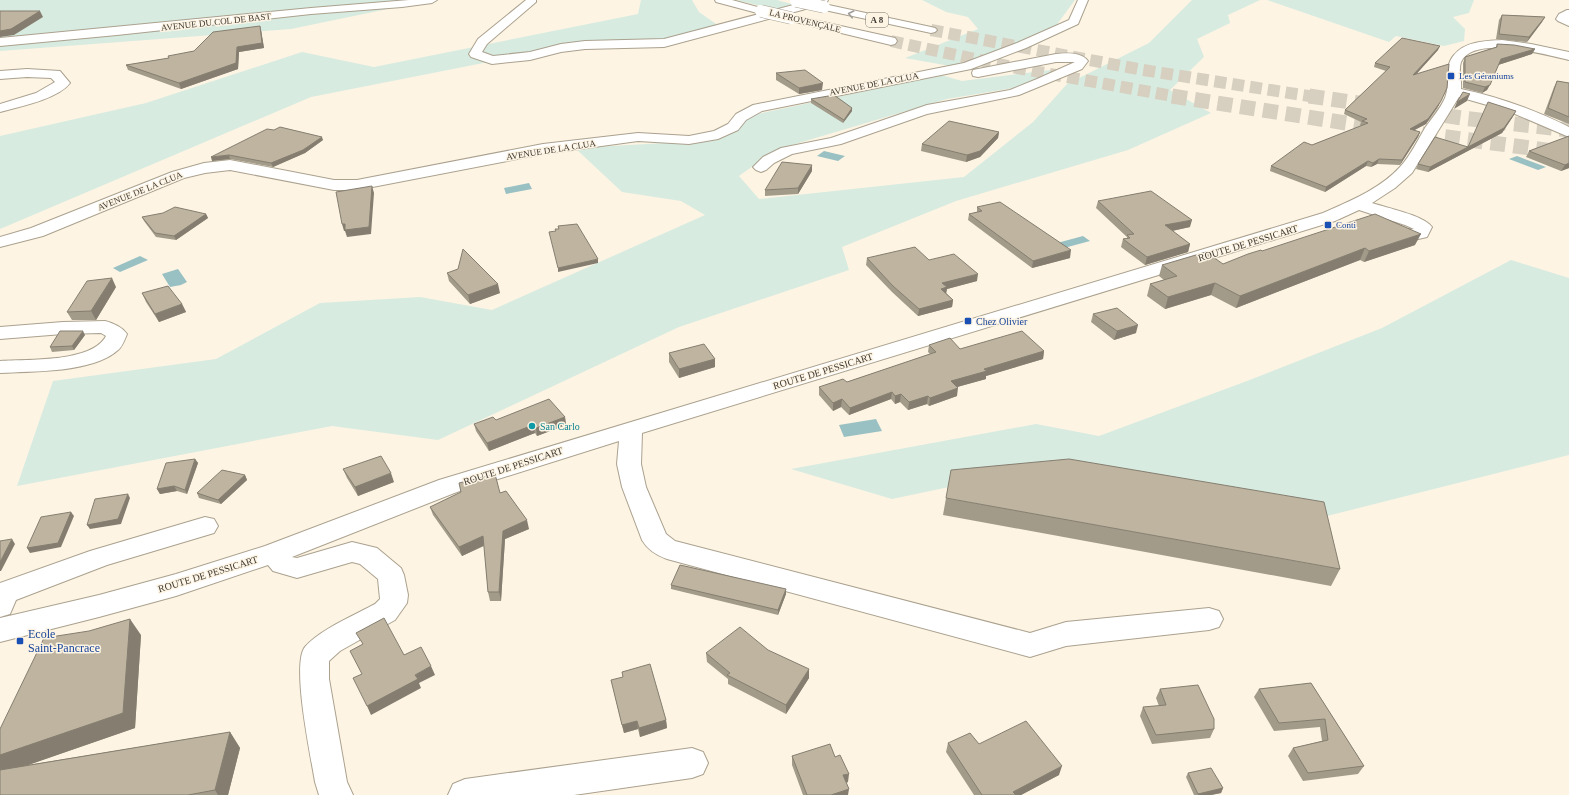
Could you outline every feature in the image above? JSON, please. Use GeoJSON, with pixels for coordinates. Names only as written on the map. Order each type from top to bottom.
{"type":"FeatureCollection","features":[{"type":"Feature","properties":{"kind":"main road","name":"AVENUE DU COL DE BAST"},"geometry":{"type":"LineString","coordinates":[[0,42],[180,26],[313,11],[408,4],[432,0]]}},
{"type":"Feature","properties":{"kind":"main road"},"geometry":{"type":"LineString","coordinates":[[530,0],[531,2],[482,42],[475,54],[492,60],[530,56],[561,48],[585,45],[664,43],[798,8],[824,4]]}},
{"type":"Feature","properties":{"kind":"main road","name":"LA PROVENÇALE"},"geometry":{"type":"LineString","coordinates":[[720,0],[891,42]]}},
{"type":"Feature","properties":{"kind":"main road","name":"LA PROVENÇALE"},"geometry":{"type":"LineString","coordinates":[[794,0],[824,4],[931,30]]}},
{"type":"Feature","properties":{"kind":"main road","name":"AVENUE DE LA CLUA"},"geometry":{"type":"LineString","coordinates":[[0,242],[37,232],[178,175],[204,168],[230,165],[334,185],[357,185],[543,149],[638,137],[690,140],[718,135],[733,126],[741,116],[758,108],[946,70],[986,60],[1059,30],[1074,22],[1083,0]]}},
{"type":"Feature","properties":{"kind":"main road","name":"ROUTE DE PESSICART"},"geometry":{"type":"LineString","coordinates":[[0,630],[91,608],[176,585],[274,553],[448,486],[631,428],[1329,217],[1359,204],[1395,180],[1407,170],[1454,92],[1453,74],[1456,63],[1466,51],[1477,46],[1508,45],[1569,56]]}},
{"type":"Feature","properties":{"kind":"main road"},"geometry":{"type":"LineString","coordinates":[[761,167],[767,160],[781,153],[813,145],[835,142],[922,111],[1005,95],[1026,88],[1078,66],[1082,61],[1077,58],[1069,57],[1056,58],[969,75],[956,75],[946,70]]}},
{"type":"Feature","properties":{"kind":"main road"},"geometry":{"type":"LineString","coordinates":[[0,75],[27,73],[55,74],[63,83],[51,92],[33,99],[0,108]]}},
{"type":"Feature","properties":{"kind":"main road"},"geometry":{"type":"LineString","coordinates":[[1454,92],[1510,105],[1528,112],[1569,133]]}},
{"type":"Feature","properties":{"kind":"main road"},"geometry":{"type":"LineString","coordinates":[[1359,204],[1411,221],[1423,227],[1421,233],[1414,235],[1407,234]]}},
{"type":"Feature","properties":{"kind":"main road"},"geometry":{"type":"LineString","coordinates":[[0,333],[63,328],[105,327],[117,334],[111,346],[88,358],[69,363],[0,367]]}},
{"type":"Feature","properties":{"kind":"main road"},"geometry":{"type":"LineString","coordinates":[[631,428],[629,464],[634,487],[654,540],[667,549],[1030,645],[1066,634],[1209,619]]}},
{"type":"Feature","properties":{"kind":"main road"},"geometry":{"type":"LineString","coordinates":[[1,598],[99,558],[205,526]]}},
{"type":"Feature","properties":{"kind":"main road"},"geometry":{"type":"LineString","coordinates":[[274,553],[282,564],[297,568],[352,552],[368,554],[391,575],[394,595],[393,603],[385,612],[330,643],[315,656],[314,679],[331,782],[336,795]]}},
{"type":"Feature","properties":{"kind":"main road"},"geometry":{"type":"LineString","coordinates":[[464,795],[692,763]]}},
{"type":"Feature","properties":{"kind":"green space"},"geometry":{"type":"Polygon","coordinates":[[[0,0],[421,0],[407,5],[291,29],[0,51],[0,0]]]}},
{"type":"Feature","properties":{"kind":"green space"},"geometry":{"type":"Polygon","coordinates":[[[641,0],[692,0],[699,12],[719,26],[662,41],[574,45],[311,97],[0,229],[0,136],[146,103],[302,52],[374,67],[638,14],[641,0]]]}},
{"type":"Feature","properties":{"kind":"green space"},"geometry":{"type":"Polygon","coordinates":[[[736,0],[777,0],[795,5],[777,10],[736,0]]]}},
{"type":"Feature","properties":{"kind":"green space"},"geometry":{"type":"Polygon","coordinates":[[[922,0],[1075,0],[1055,27],[968,63],[950,66],[905,58],[978,29],[968,17],[946,12],[922,0]]]}},
{"type":"Feature","properties":{"kind":"green space"},"geometry":{"type":"Polygon","coordinates":[[[1192,0],[1260,0],[1228,15],[1230,23],[1197,39],[1204,57],[1170,90],[1211,113],[1128,150],[956,201],[842,247],[849,270],[679,327],[438,440],[332,426],[17,486],[53,381],[216,359],[320,303],[420,297],[492,310],[705,215],[681,201],[622,192],[575,148],[665,143],[699,143],[735,132],[752,115],[941,75],[962,81],[1066,68],[1025,86],[947,99],[775,150],[739,176],[759,199],[964,177],[1033,122],[1067,84],[1149,43],[1192,0]]]}},
{"type":"Feature","properties":{"kind":"green space"},"geometry":{"type":"Polygon","coordinates":[[[1267,0],[1474,0],[1469,13],[1453,17],[1465,29],[1464,41],[1444,46],[1396,36],[1389,42],[1267,0]]]}},
{"type":"Feature","properties":{"kind":"green space"},"geometry":{"type":"Polygon","coordinates":[[[1511,260],[1569,278],[1569,455],[1315,519],[949,487],[892,499],[791,469],[1036,424],[1099,436],[1247,381],[1382,328],[1511,260]]]}},
{"type":"Feature","properties":{"kind":"water"},"geometry":{"type":"Polygon","coordinates":[[[824,151],[845,156],[838,161],[817,156],[824,151]]]}},
{"type":"Feature","properties":{"kind":"water"},"geometry":{"type":"Polygon","coordinates":[[[1517,156],[1546,167],[1538,170],[1509,159],[1517,156]]]}},
{"type":"Feature","properties":{"kind":"water"},"geometry":{"type":"Polygon","coordinates":[[[529,183],[532,189],[506,194],[504,188],[529,183]]]}},
{"type":"Feature","properties":{"kind":"water"},"geometry":{"type":"Polygon","coordinates":[[[1083,236],[1090,241],[1064,248],[1057,243],[1083,236]]]}},
{"type":"Feature","properties":{"kind":"water"},"geometry":{"type":"Polygon","coordinates":[[[140,256],[148,260],[120,272],[113,268],[140,256]]]}},
{"type":"Feature","properties":{"kind":"water"},"geometry":{"type":"Polygon","coordinates":[[[178,269],[187,282],[170,287],[162,274],[178,269]]]}},
{"type":"Feature","properties":{"kind":"water"},"geometry":{"type":"Polygon","coordinates":[[[876,419],[882,431],[844,437],[839,425],[876,419]]]}},
{"type":"Feature","properties":{"kind":"building"},"geometry":{"type":"Polygon","coordinates":[[[0,11],[40,11],[11,29],[0,31],[0,11]]]}},
{"type":"Feature","properties":{"kind":"building"},"geometry":{"type":"Polygon","coordinates":[[[1502,15],[1545,17],[1529,37],[1499,34],[1502,15]]]}},
{"type":"Feature","properties":{"kind":"building"},"geometry":{"type":"Polygon","coordinates":[[[260,26],[262,43],[237,47],[236,63],[179,83],[126,65],[169,58],[168,56],[194,51],[213,32],[260,26]]]}},
{"type":"Feature","properties":{"kind":"building"},"geometry":{"type":"Polygon","coordinates":[[[1402,38],[1440,46],[1413,75],[1449,64],[1447,88],[1441,101],[1428,119],[1410,129],[1420,132],[1402,160],[1379,159],[1373,163],[1368,161],[1326,187],[1271,166],[1304,142],[1312,145],[1368,123],[1362,121],[1367,119],[1345,110],[1390,67],[1375,63],[1402,38]]]}},
{"type":"Feature","properties":{"kind":"building"},"geometry":{"type":"Polygon","coordinates":[[[1497,44],[1514,45],[1535,49],[1501,59],[1490,85],[1485,87],[1465,82],[1465,57],[1497,47],[1497,44]]]}},
{"type":"Feature","properties":{"kind":"building"},"geometry":{"type":"Polygon","coordinates":[[[805,70],[823,83],[799,88],[776,73],[805,70]]]}},
{"type":"Feature","properties":{"kind":"building"},"geometry":{"type":"Polygon","coordinates":[[[1557,81],[1569,83],[1569,117],[1548,108],[1557,81]]]}},
{"type":"Feature","properties":{"kind":"building"},"geometry":{"type":"Polygon","coordinates":[[[1463,92],[1470,94],[1457,102],[1463,92]]]}},
{"type":"Feature","properties":{"kind":"building"},"geometry":{"type":"Polygon","coordinates":[[[834,95],[852,108],[844,120],[811,99],[834,95]]]}},
{"type":"Feature","properties":{"kind":"building"},"geometry":{"type":"Polygon","coordinates":[[[1488,102],[1516,111],[1504,128],[1468,147],[1488,102]]]}},
{"type":"Feature","properties":{"kind":"building"},"geometry":{"type":"Polygon","coordinates":[[[949,121],[999,132],[980,151],[967,155],[922,144],[949,121]]]}},
{"type":"Feature","properties":{"kind":"building"},"geometry":{"type":"Polygon","coordinates":[[[280,127],[322,137],[303,150],[271,163],[229,155],[211,157],[267,129],[274,130],[280,127]]]}},
{"type":"Feature","properties":{"kind":"building"},"geometry":{"type":"Polygon","coordinates":[[[1569,136],[1569,163],[1565,165],[1529,151],[1569,136]]]}},
{"type":"Feature","properties":{"kind":"building"},"geometry":{"type":"Polygon","coordinates":[[[1435,137],[1468,147],[1430,167],[1418,164],[1435,137]]]}},
{"type":"Feature","properties":{"kind":"building"},"geometry":{"type":"Polygon","coordinates":[[[782,162],[812,165],[798,188],[765,190],[782,162]]]}},
{"type":"Feature","properties":{"kind":"building"},"geometry":{"type":"Polygon","coordinates":[[[372,186],[369,227],[345,230],[345,224],[342,224],[336,192],[372,186]]]}},
{"type":"Feature","properties":{"kind":"building"},"geometry":{"type":"Polygon","coordinates":[[[1151,191],[1192,220],[1165,225],[1190,244],[1147,257],[1123,239],[1130,238],[1127,235],[1134,234],[1098,201],[1151,191]]]}},
{"type":"Feature","properties":{"kind":"building"},"geometry":{"type":"Polygon","coordinates":[[[1000,202],[1071,250],[1033,261],[969,214],[982,211],[977,207],[1000,202]]]}},
{"type":"Feature","properties":{"kind":"building"},"geometry":{"type":"Polygon","coordinates":[[[175,207],[206,214],[174,236],[155,233],[142,217],[163,213],[175,207]]]}},
{"type":"Feature","properties":{"kind":"building"},"geometry":{"type":"Polygon","coordinates":[[[1375,214],[1421,234],[1369,251],[1365,248],[1240,296],[1215,283],[1168,297],[1150,284],[1177,276],[1162,265],[1206,252],[1223,264],[1248,254],[1262,251],[1375,214]]]}},
{"type":"Feature","properties":{"kind":"building"},"geometry":{"type":"Polygon","coordinates":[[[577,224],[598,259],[558,268],[549,232],[559,229],[558,226],[577,224]]]}},
{"type":"Feature","properties":{"kind":"building"},"geometry":{"type":"Polygon","coordinates":[[[915,247],[929,260],[954,254],[978,274],[942,283],[947,287],[941,289],[953,300],[919,309],[893,286],[867,258],[915,247]]]}},
{"type":"Feature","properties":{"kind":"building"},"geometry":{"type":"Polygon","coordinates":[[[463,249],[498,284],[468,295],[447,273],[458,269],[463,249]]]}},
{"type":"Feature","properties":{"kind":"building"},"geometry":{"type":"Polygon","coordinates":[[[112,278],[91,311],[67,312],[87,281],[112,278]]]}},
{"type":"Feature","properties":{"kind":"building"},"geometry":{"type":"Polygon","coordinates":[[[168,286],[182,304],[155,314],[142,293],[168,286]]]}},
{"type":"Feature","properties":{"kind":"building"},"geometry":{"type":"Polygon","coordinates":[[[1117,308],[1138,325],[1117,331],[1093,314],[1117,308]]]}},
{"type":"Feature","properties":{"kind":"building"},"geometry":{"type":"Polygon","coordinates":[[[60,331],[83,331],[72,346],[50,347],[60,331]]]}},
{"type":"Feature","properties":{"kind":"building"},"geometry":{"type":"Polygon","coordinates":[[[1022,331],[1044,351],[984,369],[987,371],[951,381],[958,388],[930,398],[928,396],[909,402],[901,394],[895,396],[892,392],[850,408],[842,399],[833,403],[819,387],[843,379],[847,382],[936,352],[929,345],[950,338],[960,349],[1022,331]]]}},
{"type":"Feature","properties":{"kind":"building"},"geometry":{"type":"Polygon","coordinates":[[[704,344],[715,359],[679,369],[669,353],[704,344]]]}},
{"type":"Feature","properties":{"kind":"building"},"geometry":{"type":"Polygon","coordinates":[[[549,399],[565,417],[536,428],[533,425],[487,443],[474,424],[493,417],[496,420],[549,399]]]}},
{"type":"Feature","properties":{"kind":"building"},"geometry":{"type":"Polygon","coordinates":[[[381,456],[391,473],[355,487],[343,469],[381,456]]]}},
{"type":"Feature","properties":{"kind":"building"},"geometry":{"type":"Polygon","coordinates":[[[195,459],[185,490],[174,486],[157,489],[166,463],[195,459]]]}},
{"type":"Feature","properties":{"kind":"building"},"geometry":{"type":"Polygon","coordinates":[[[1069,459],[1324,502],[1340,569],[946,498],[951,470],[1069,459]]]}},
{"type":"Feature","properties":{"kind":"building"},"geometry":{"type":"Polygon","coordinates":[[[222,470],[245,475],[218,500],[197,493],[222,470]]]}},
{"type":"Feature","properties":{"kind":"building"},"geometry":{"type":"Polygon","coordinates":[[[495,474],[500,493],[506,491],[527,520],[503,531],[499,592],[488,592],[483,536],[459,547],[430,507],[461,492],[459,483],[495,474]]]}},
{"type":"Feature","properties":{"kind":"building"},"geometry":{"type":"Polygon","coordinates":[[[128,494],[118,519],[87,525],[95,499],[128,494]]]}},
{"type":"Feature","properties":{"kind":"building"},"geometry":{"type":"Polygon","coordinates":[[[71,512],[58,543],[27,548],[41,517],[71,512]]]}},
{"type":"Feature","properties":{"kind":"building"},"geometry":{"type":"Polygon","coordinates":[[[12,539],[0,562],[0,541],[12,539]]]}},
{"type":"Feature","properties":{"kind":"building"},"geometry":{"type":"Polygon","coordinates":[[[680,565],[786,589],[778,610],[671,585],[680,565]]]}},
{"type":"Feature","properties":{"kind":"building"},"geometry":{"type":"Polygon","coordinates":[[[384,618],[404,655],[421,647],[431,666],[415,675],[418,679],[367,706],[353,678],[362,674],[350,651],[363,644],[356,633],[384,618]]]}},
{"type":"Feature","properties":{"kind":"building"},"geometry":{"type":"Polygon","coordinates":[[[130,619],[123,713],[0,755],[0,729],[44,638],[89,631],[130,619]]]}},
{"type":"Feature","properties":{"kind":"building"},"geometry":{"type":"Polygon","coordinates":[[[740,627],[768,650],[809,669],[786,705],[727,675],[730,673],[706,653],[740,627]]]}},
{"type":"Feature","properties":{"kind":"building"},"geometry":{"type":"Polygon","coordinates":[[[650,664],[666,720],[639,728],[637,721],[622,725],[611,680],[623,677],[622,672],[650,664]]]}},
{"type":"Feature","properties":{"kind":"building"},"geometry":{"type":"Polygon","coordinates":[[[1311,683],[1364,766],[1308,773],[1293,748],[1328,740],[1325,719],[1279,723],[1259,689],[1311,683]]]}},
{"type":"Feature","properties":{"kind":"building"},"geometry":{"type":"Polygon","coordinates":[[[1198,685],[1214,719],[1214,729],[1156,735],[1143,707],[1166,705],[1160,689],[1198,685]]]}},
{"type":"Feature","properties":{"kind":"building"},"geometry":{"type":"Polygon","coordinates":[[[1026,721],[1062,766],[1013,792],[1016,795],[982,795],[948,743],[970,733],[979,744],[1026,721]]]}},
{"type":"Feature","properties":{"kind":"building"},"geometry":{"type":"Polygon","coordinates":[[[230,732],[215,790],[188,795],[0,795],[0,770],[230,732]]]}},
{"type":"Feature","properties":{"kind":"building"},"geometry":{"type":"Polygon","coordinates":[[[830,744],[835,757],[840,755],[849,774],[843,775],[849,789],[831,795],[807,795],[792,756],[830,744]]]}},
{"type":"Feature","properties":{"kind":"building"},"geometry":{"type":"Polygon","coordinates":[[[1211,768],[1223,788],[1198,794],[1188,773],[1211,768]]]}},
{"type":"Feature","properties":{"kind":"tunnel"},"geometry":{"type":"LineString","coordinates":[[931,30],[1143,70],[1315,97]]}},
{"type":"Feature","properties":{"kind":"tunnel"},"geometry":{"type":"LineString","coordinates":[[891,41],[1017,68],[1175,97]]}},
{"type":"Feature","properties":{"kind":"tunnel"},"geometry":{"type":"LineString","coordinates":[[1309,96],[1462,118],[1569,130]]}},
{"type":"Feature","properties":{"kind":"tunnel"},"geometry":{"type":"LineString","coordinates":[[1175,97],[1378,128],[1569,153]]}},
{"type":"Feature","properties":{"kind":"place","name":"Les Géraniums"},"geometry":{"type":"Point","coordinates":[1451,76]}},
{"type":"Feature","properties":{"kind":"place","name":"Conti"},"geometry":{"type":"Point","coordinates":[1328,225]}},
{"type":"Feature","properties":{"kind":"place","name":"Chez Olivier"},"geometry":{"type":"Point","coordinates":[968,321]}},
{"type":"Feature","properties":{"kind":"place","name":"San Carlo"},"geometry":{"type":"Point","coordinates":[532,426]}},
{"type":"Feature","properties":{"kind":"place","name":"Ecole Saint-Pancrace"},"geometry":{"type":"Point","coordinates":[20,641]}}]}
